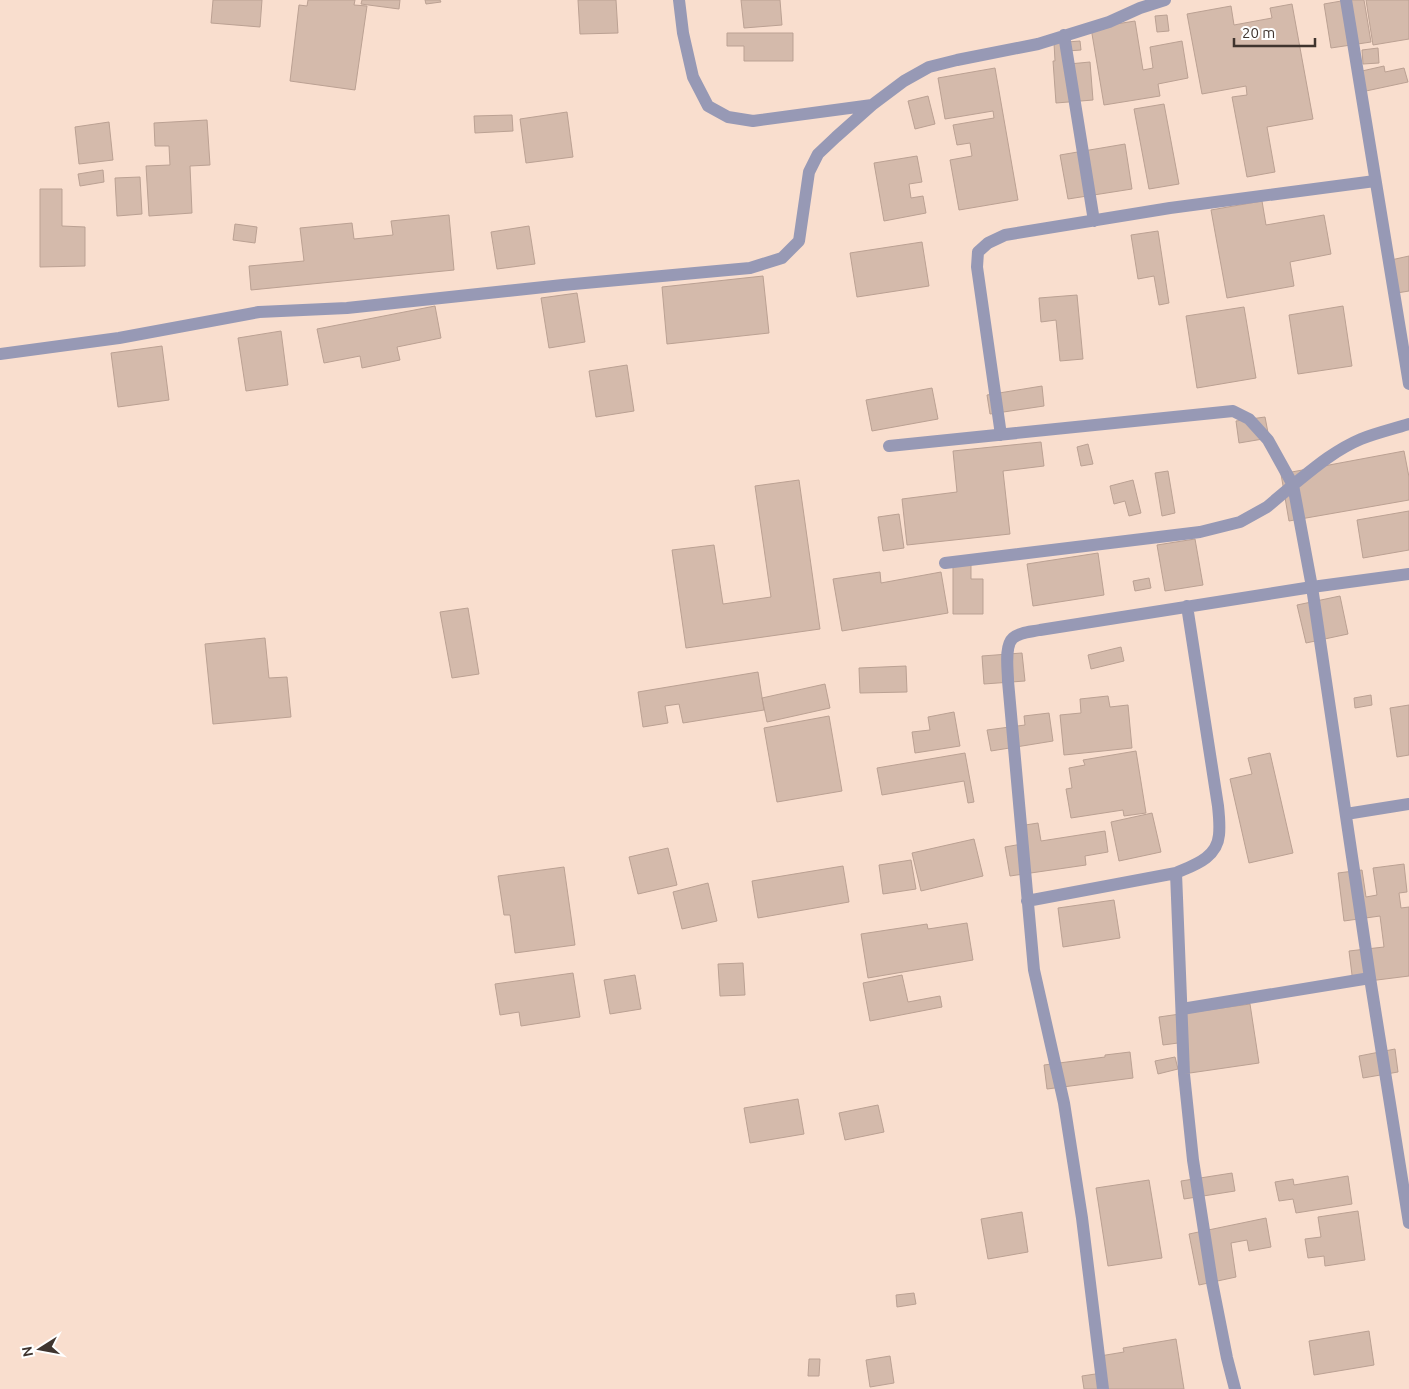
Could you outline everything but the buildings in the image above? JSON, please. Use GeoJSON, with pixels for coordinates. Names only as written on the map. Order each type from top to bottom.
{"type":"FeatureCollection","features":[{"type":"Feature","properties":{"kind":"street"},"geometry":{"type":"LineString","coordinates":[[679,0],[683,33],[694,77],[708,106],[728,117],[753,121],[872,105]]}},
{"type":"Feature","properties":{"kind":"street"},"geometry":{"type":"LineString","coordinates":[[0,354],[119,338],[259,312],[347,308],[553,286],[750,268],[782,258],[799,241],[809,172],[818,154],[872,105],[904,81],[929,68],[958,60],[1038,44],[1109,22],[1140,8],[1165,0]]}},
{"type":"Feature","properties":{"kind":"street"},"geometry":{"type":"LineString","coordinates":[[1346,0],[1409,384]]}},
{"type":"Feature","properties":{"kind":"street"},"geometry":{"type":"LineString","coordinates":[[1064,35],[1094,221]]}},
{"type":"Feature","properties":{"kind":"street"},"geometry":{"type":"LineString","coordinates":[[1000,435],[977,267],[978,252],[988,243],[1005,235],[1170,208],[1375,181]]}},
{"type":"Feature","properties":{"kind":"street"},"geometry":{"type":"LineString","coordinates":[[889,446],[1233,411],[1249,419],[1268,440],[1293,486],[1312,587],[1370,978],[1409,1222]]}},
{"type":"Feature","properties":{"kind":"street"},"geometry":{"type":"LineString","coordinates":[[945,563],[1200,532],[1240,522],[1267,507],[1336,452],[1360,439],[1409,424]]}},
{"type":"Feature","properties":{"kind":"street"},"geometry":{"type":"LineString","coordinates":[[1103,1389],[1082,1218],[1064,1103],[1034,970],[1008,681],[1007,650],[1012,639],[1022,634],[1040,630],[1312,587],[1409,574]]}},
{"type":"Feature","properties":{"kind":"street"},"geometry":{"type":"LineString","coordinates":[[1027,901],[1176,873],[1205,860],[1214,849],[1219,837],[1218,806],[1187,606]]}},
{"type":"Feature","properties":{"kind":"street"},"geometry":{"type":"LineString","coordinates":[[1346,814],[1409,804]]}},
{"type":"Feature","properties":{"kind":"street"},"geometry":{"type":"LineString","coordinates":[[1176,873],[1184,1074],[1193,1160],[1212,1282],[1235,1389]]}},
{"type":"Feature","properties":{"kind":"street"},"geometry":{"type":"LineString","coordinates":[[1182,1009],[1370,978]]}}]}
